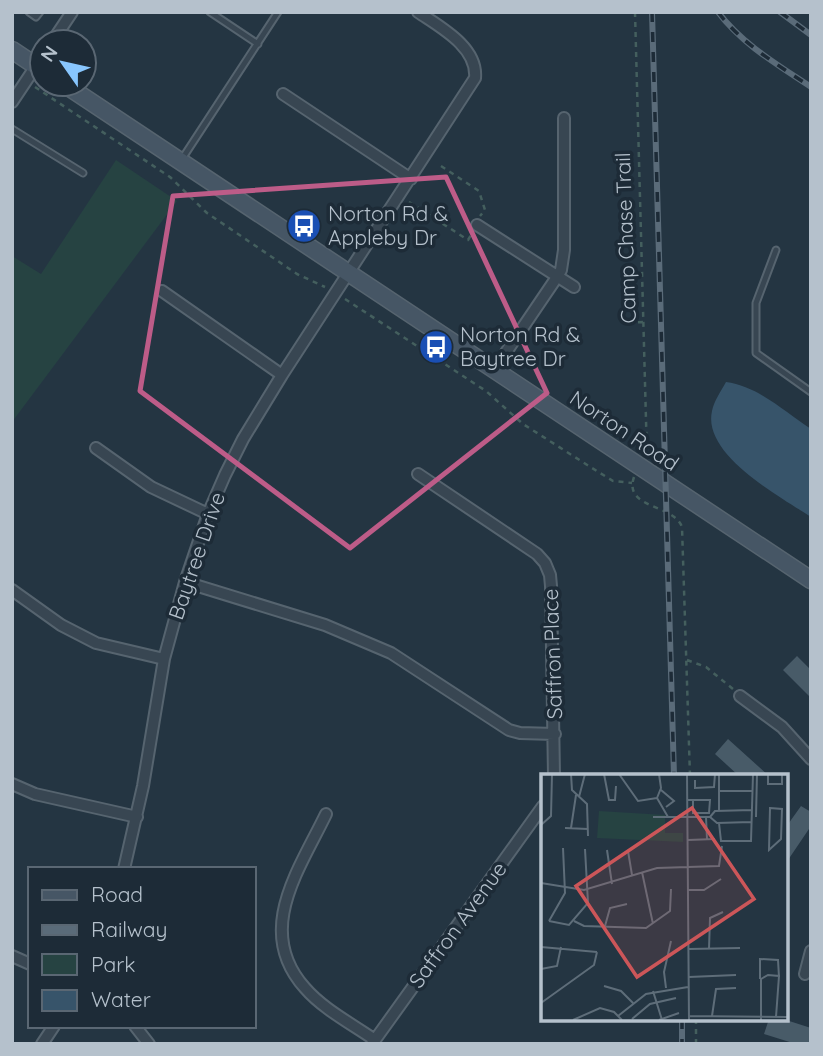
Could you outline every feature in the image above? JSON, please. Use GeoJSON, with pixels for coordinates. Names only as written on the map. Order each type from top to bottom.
{"type":"FeatureCollection","features":[{"type":"Feature","properties":{"kind":"main road"},"geometry":{"type":"LineString","coordinates":[[12,50],[28,58]]}},
{"type":"Feature","properties":{"kind":"main road","name":"Norton Road"},"geometry":{"type":"LineString","coordinates":[[85,98],[811,580]]}},
{"type":"Feature","properties":{"kind":"street"},"geometry":{"type":"LineString","coordinates":[[61,28],[72,12]]}},
{"type":"Feature","properties":{"kind":"street","name":"Baytree Drive"},"geometry":{"type":"LineString","coordinates":[[124,867],[137,817],[164,659],[208,514],[243,439],[282,374],[468,93],[475,78],[474,62],[452,35],[418,12]]}},
{"type":"Feature","properties":{"kind":"street"},"geometry":{"type":"LineString","coordinates":[[12,102],[28,79]]}},
{"type":"Feature","properties":{"kind":"street"},"geometry":{"type":"LineString","coordinates":[[283,94],[411,179]]}},
{"type":"Feature","properties":{"kind":"street"},"geometry":{"type":"LineString","coordinates":[[494,370],[557,277],[564,250],[564,117]]}},
{"type":"Feature","properties":{"kind":"street"},"geometry":{"type":"LineString","coordinates":[[477,225],[574,287]]}},
{"type":"Feature","properties":{"kind":"street"},"geometry":{"type":"LineString","coordinates":[[162,291],[282,374]]}},
{"type":"Feature","properties":{"kind":"street"},"geometry":{"type":"LineString","coordinates":[[96,448],[151,487],[208,514]]}},
{"type":"Feature","properties":{"kind":"street","name":"Saffron Place"},"geometry":{"type":"LineString","coordinates":[[418,474],[527,547],[545,563],[551,586],[555,734]]}},
{"type":"Feature","properties":{"kind":"street"},"geometry":{"type":"LineString","coordinates":[[186,582],[326,625],[391,653],[509,730],[555,734],[554,774]]}},
{"type":"Feature","properties":{"kind":"street"},"geometry":{"type":"LineString","coordinates":[[12,590],[61,625],[96,643],[164,659]]}},
{"type":"Feature","properties":{"kind":"street"},"geometry":{"type":"LineString","coordinates":[[740,696],[782,727],[811,759]]}},
{"type":"Feature","properties":{"kind":"street"},"geometry":{"type":"LineString","coordinates":[[12,784],[35,794],[137,817]]}},
{"type":"Feature","properties":{"kind":"street","name":"Saffron Avenue"},"geometry":{"type":"LineString","coordinates":[[374,1042],[541,809]]}},
{"type":"Feature","properties":{"kind":"street"},"geometry":{"type":"LineString","coordinates":[[326,814],[284,904],[280,934],[289,964],[305,989],[374,1042]]}},
{"type":"Feature","properties":{"kind":"street"},"geometry":{"type":"LineString","coordinates":[[805,974],[811,951]]}},
{"type":"Feature","properties":{"kind":"street"},"geometry":{"type":"LineString","coordinates":[[12,956],[28,963]]}},
{"type":"Feature","properties":{"kind":"street"},"geometry":{"type":"LineString","coordinates":[[43,1044],[53,1028]]}},
{"type":"Feature","properties":{"kind":"street"},"geometry":{"type":"LineString","coordinates":[[137,1028],[149,1044]]}},
{"type":"Feature","properties":{"kind":"lane"},"geometry":{"type":"LineString","coordinates":[[29,12],[38,15]]}},
{"type":"Feature","properties":{"kind":"lane"},"geometry":{"type":"LineString","coordinates":[[210,12],[258,44]]}},
{"type":"Feature","properties":{"kind":"lane"},"geometry":{"type":"LineString","coordinates":[[180,162],[278,12]]}},
{"type":"Feature","properties":{"kind":"lane"},"geometry":{"type":"LineString","coordinates":[[12,129],[83,173]]}},
{"type":"Feature","properties":{"kind":"lane"},"geometry":{"type":"LineString","coordinates":[[776,250],[756,303],[757,354],[811,391]]}},
{"type":"Feature","properties":{"kind":"path","name":"Camp Chase Trail"},"geometry":{"type":"LineString","coordinates":[[635,12],[648,452],[644,462]]}},
{"type":"Feature","properties":{"kind":"path"},"geometry":{"type":"LineString","coordinates":[[26,81],[170,177],[207,213],[297,274],[335,293],[415,342],[486,391],[523,424],[618,483],[632,483]]}},
{"type":"Feature","properties":{"kind":"path"},"geometry":{"type":"LineString","coordinates":[[441,166],[479,191],[485,210]]}},
{"type":"Feature","properties":{"kind":"path"},"geometry":{"type":"LineString","coordinates":[[400,196],[468,240]]}},
{"type":"Feature","properties":{"kind":"path"},"geometry":{"type":"LineString","coordinates":[[628,323],[644,322]]}},
{"type":"Feature","properties":{"kind":"path"},"geometry":{"type":"LineString","coordinates":[[636,474],[632,483],[636,495],[651,506],[675,515],[682,527],[690,774]]}},
{"type":"Feature","properties":{"kind":"path"},"geometry":{"type":"LineString","coordinates":[[687,660],[706,667],[740,696]]}},
{"type":"Feature","properties":{"kind":"path"},"geometry":{"type":"LineString","coordinates":[[696,1021],[696,1044]]}},
{"type":"Feature","properties":{"kind":"highlighted area"},"geometry":{"type":"Polygon","coordinates":[[[446,177],[547,393],[350,548],[140,391],[173,196],[446,177]]]}},
{"type":"Feature","properties":{"kind":"green space"},"geometry":{"type":"Polygon","coordinates":[[[116,160],[177,201],[12,422],[12,256],[41,274],[116,160]]]}},
{"type":"Feature","properties":{"kind":"water"},"geometry":{"type":"Polygon","coordinates":[[[726,382],[738,384],[760,394],[811,429],[811,517],[746,473],[719,443],[712,427],[712,411],[726,382]]]}},
{"type":"Feature","properties":{"kind":"building"},"geometry":{"type":"Polygon","coordinates":[[[797,656],[811,670],[811,698],[783,670],[797,656]]]}},
{"type":"Feature","properties":{"kind":"building"},"geometry":{"type":"Polygon","coordinates":[[[728,739],[767,774],[737,774],[715,754],[728,739]]]}},
{"type":"Feature","properties":{"kind":"building"},"geometry":{"type":"Polygon","coordinates":[[[801,806],[811,812],[811,826],[788,860],[788,824],[801,806]]]}},
{"type":"Feature","properties":{"kind":"building"},"geometry":{"type":"Polygon","coordinates":[[[768,1021],[788,1021],[811,1028],[810,1044],[796,1044],[764,1034],[768,1021]]]}},
{"type":"Feature","properties":{"kind":"railway"},"geometry":{"type":"LineString","coordinates":[[652,12],[674,774]]}},
{"type":"Feature","properties":{"kind":"railway"},"geometry":{"type":"LineString","coordinates":[[718,12],[749,44],[811,87]]}},
{"type":"Feature","properties":{"kind":"railway"},"geometry":{"type":"LineString","coordinates":[[780,12],[811,35]]}},
{"type":"Feature","properties":{"kind":"railway"},"geometry":{"type":"LineString","coordinates":[[682,1021],[682,1044]]}},
{"type":"Feature","properties":{"kind":"place","name":"Norton Rd & Appleby Dr"},"geometry":{"type":"Point","coordinates":[304,226]}},
{"type":"Feature","properties":{"kind":"place","name":"Norton Rd & Baytree Dr"},"geometry":{"type":"Point","coordinates":[436,347]}}]}
